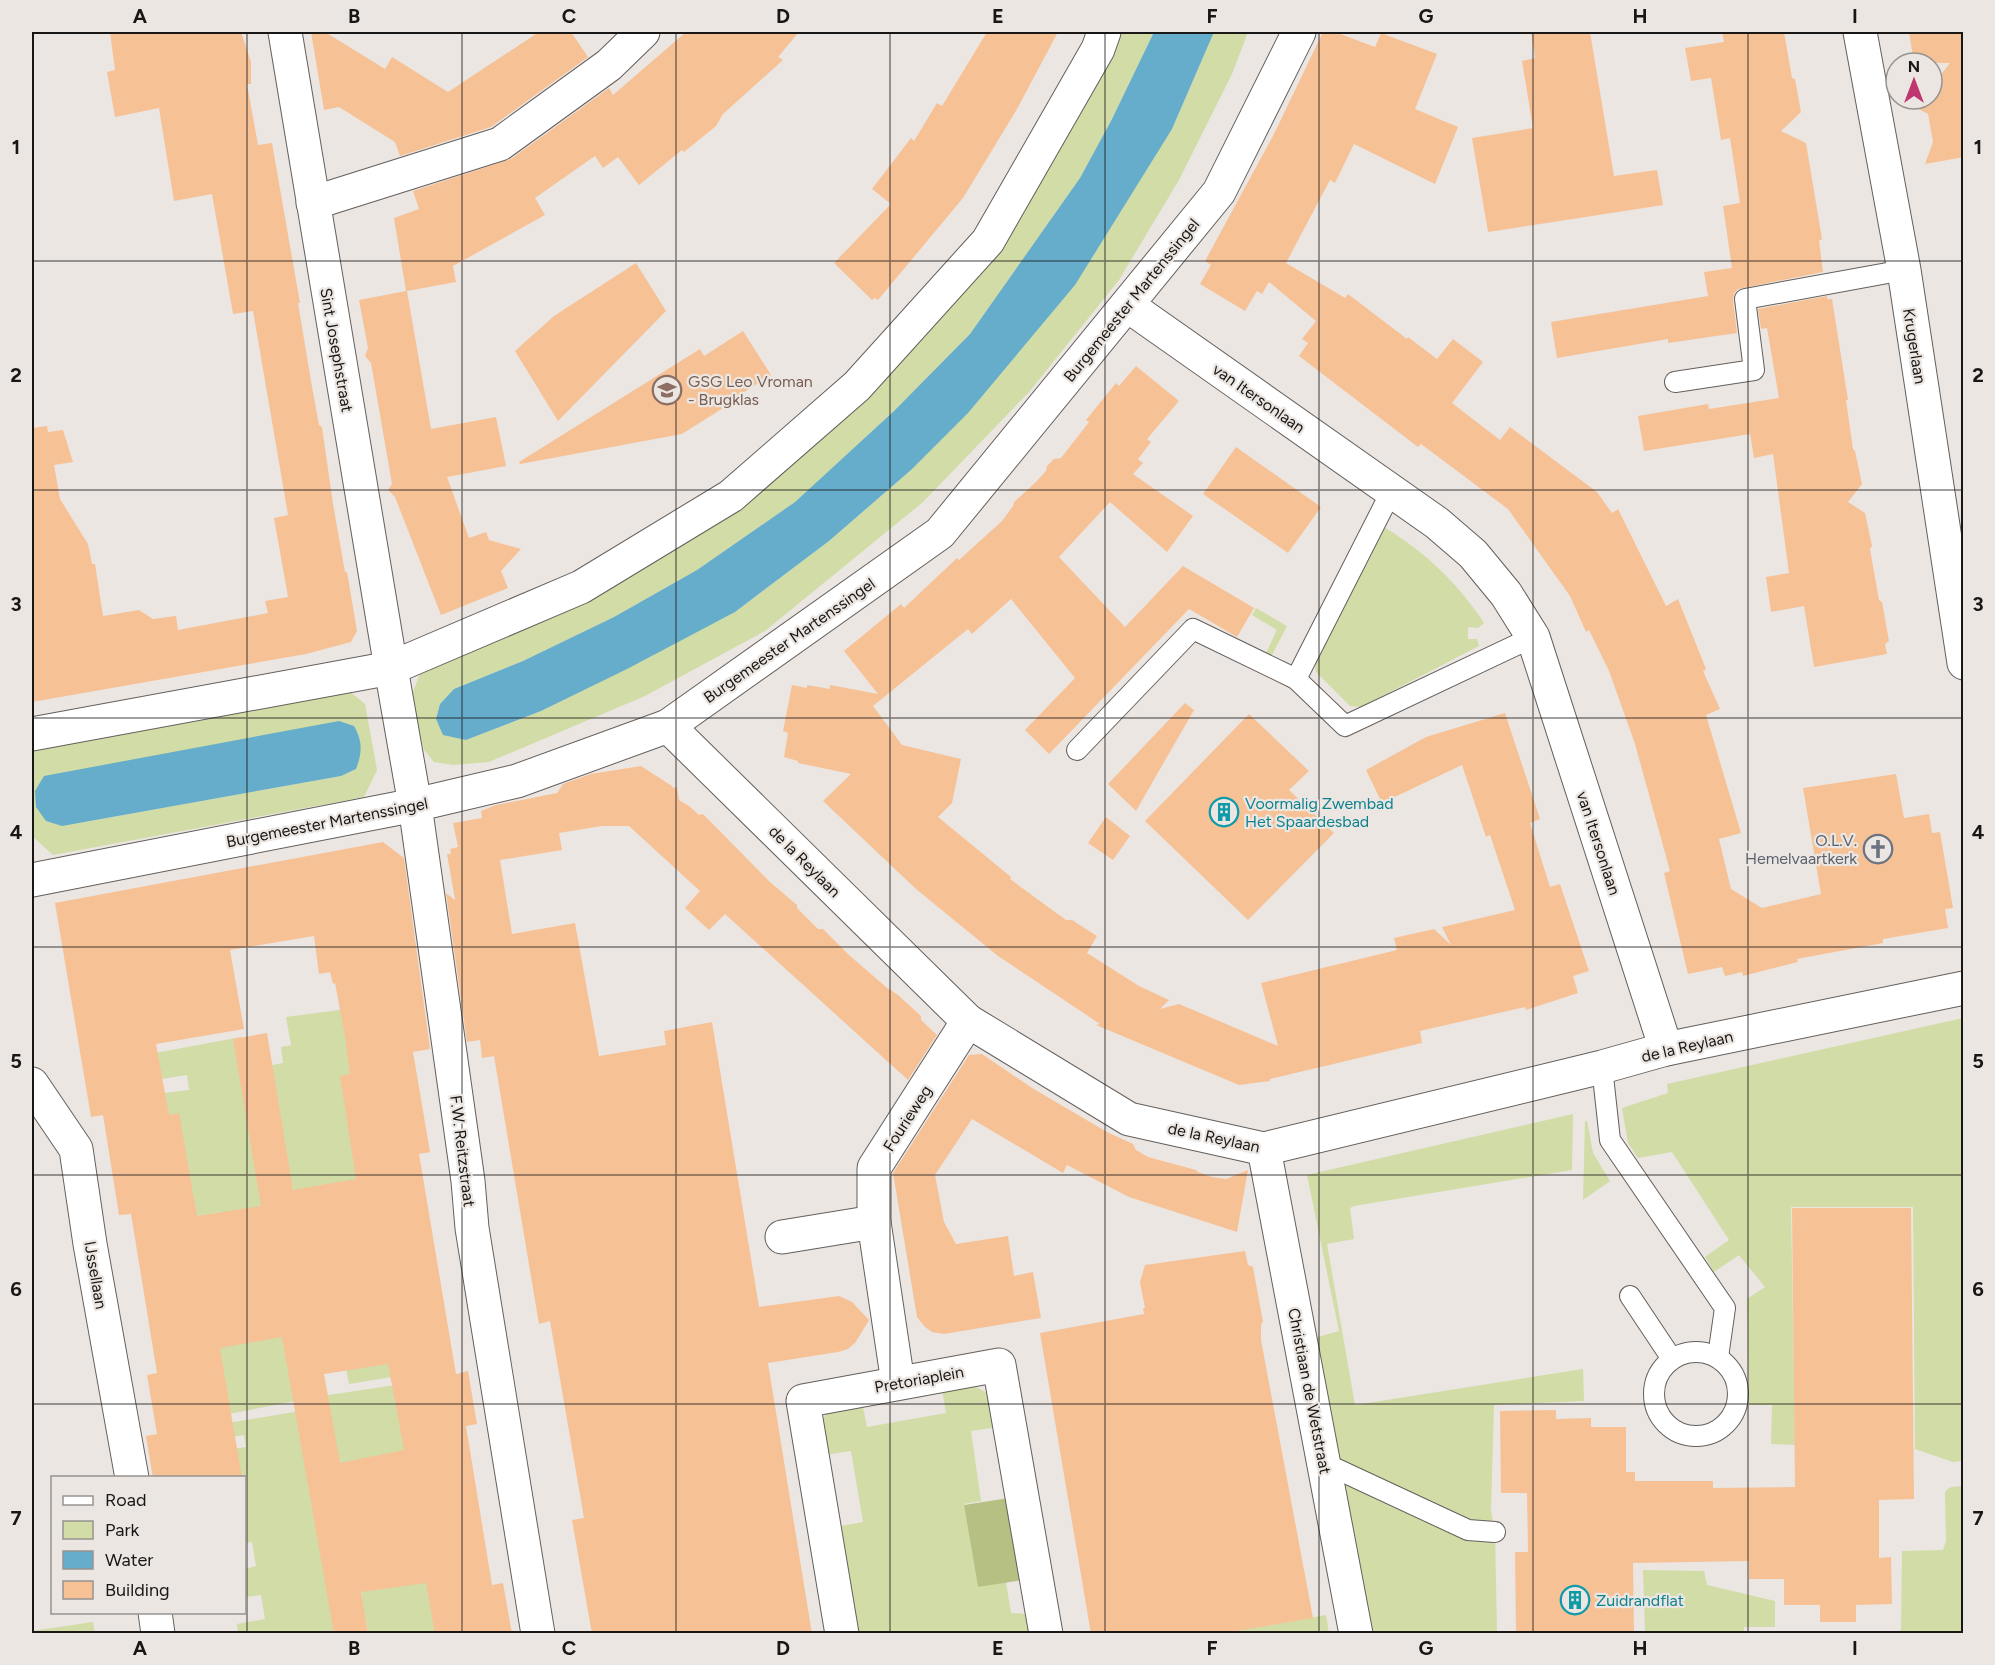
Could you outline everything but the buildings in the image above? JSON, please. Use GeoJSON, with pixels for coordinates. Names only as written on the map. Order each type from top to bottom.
{"type":"FeatureCollection","features":[{"type":"Feature","properties":{"kind":"street","name":"Sint Josephstraat"},"geometry":{"type":"LineString","coordinates":[[285,32],[391,668]]}},
{"type":"Feature","properties":{"kind":"street"},"geometry":{"type":"LineString","coordinates":[[313,203],[500,144],[609,65],[643,32]]}},
{"type":"Feature","properties":{"kind":"street"},"geometry":{"type":"LineString","coordinates":[[32,734],[391,668],[581,587],[731,495],[857,386],[988,241],[1098,49],[1104,32]]}},
{"type":"Feature","properties":{"kind":"street","name":"Burgemeester Martenssingel"},"geometry":{"type":"LineString","coordinates":[[32,880],[415,805],[517,782],[668,726],[940,533],[1219,192],[1299,32]]}},
{"type":"Feature","properties":{"kind":"street","name":"Krugerlaan"},"geometry":{"type":"LineString","coordinates":[[1860,32],[1904,270],[1964,663]]}},
{"type":"Feature","properties":{"kind":"street","name":"van Itersonlaan"},"geometry":{"type":"LineString","coordinates":[[1127,305],[1437,523],[1473,554],[1506,594],[1533,637],[1666,1049]]}},
{"type":"Feature","properties":{"kind":"street","name":"F.W. Reitzstraat"},"geometry":{"type":"LineString","coordinates":[[391,668],[415,805],[468,1181],[472,1228],[538,1634]]}},
{"type":"Feature","properties":{"kind":"street","name":"de la Reylaan"},"geometry":{"type":"LineString","coordinates":[[668,726],[968,1021],[1129,1119],[1264,1149],[1602,1067],[1666,1049],[1964,988]]}},
{"type":"Feature","properties":{"kind":"street","name":"Fourieweg"},"geometry":{"type":"LineString","coordinates":[[898,1383],[874,1222],[874,1168],[968,1021]]}},
{"type":"Feature","properties":{"kind":"street","name":"IJssellaan"},"geometry":{"type":"LineString","coordinates":[[32,1084],[76,1149],[90,1244],[132,1476]]}},
{"type":"Feature","properties":{"kind":"street","name":"Christiaan de Wetstraat"},"geometry":{"type":"LineString","coordinates":[[1264,1149],[1356,1634]]}},
{"type":"Feature","properties":{"kind":"street"},"geometry":{"type":"LineString","coordinates":[[782,1237],[874,1222]]}},
{"type":"Feature","properties":{"kind":"street","name":"Pretoriaplein"},"geometry":{"type":"LineString","coordinates":[[842,1634],[803,1401],[999,1365],[1046,1634]]}},
{"type":"Feature","properties":{"kind":"street"},"geometry":{"type":"LineString","coordinates":[[155,1614],[158,1634]]}},
{"type":"Feature","properties":{"kind":"lane"},"geometry":{"type":"LineString","coordinates":[[1675,382],[1754,370],[1745,299],[1904,270]]}},
{"type":"Feature","properties":{"kind":"lane"},"geometry":{"type":"LineString","coordinates":[[1296,679],[1391,492]]}},
{"type":"Feature","properties":{"kind":"lane"},"geometry":{"type":"LineString","coordinates":[[1077,750],[1193,629],[1296,679],[1345,726],[1533,637]]}},
{"type":"Feature","properties":{"kind":"lane"},"geometry":{"type":"LineString","coordinates":[[1602,1067],[1610,1140],[1725,1308],[1718,1357]]}},
{"type":"Feature","properties":{"kind":"lane"},"geometry":{"type":"LineString","coordinates":[[1630,1296],[1672,1359]]}},
{"type":"Feature","properties":{"kind":"lane"},"geometry":{"type":"LineString","coordinates":[[1683,1353],[1707,1353],[1718,1357],[1728,1366],[1735,1377],[1738,1403],[1724,1426],[1712,1433],[1699,1436],[1673,1429],[1663,1419],[1656,1407],[1654,1394],[1656,1381],[1662,1369],[1672,1359],[1683,1353]]}},
{"type":"Feature","properties":{"kind":"lane"},"geometry":{"type":"LineString","coordinates":[[1324,1463],[1468,1530],[1495,1532]]}},
{"type":"Feature","properties":{"kind":"green space"},"geometry":{"type":"Polygon","coordinates":[[[1118,32],[1154,32],[1112,119],[1080,178],[970,334],[894,411],[795,502],[697,570],[614,617],[523,661],[454,689],[440,704],[436,719],[443,734],[466,740],[541,711],[735,612],[829,541],[911,470],[1172,129],[1214,32],[1248,32],[1232,74],[1179,180],[1119,280],[1029,392],[923,502],[765,631],[645,696],[489,762],[453,765],[434,762],[424,750],[417,723],[413,692],[421,671],[595,594],[965,287],[1065,140],[1103,67],[1118,32]]]}},
{"type":"Feature","properties":{"kind":"green space"},"geometry":{"type":"Polygon","coordinates":[[[1384,527],[1440,569],[1484,623],[1478,628],[1468,627],[1468,639],[1477,639],[1479,646],[1361,707],[1350,706],[1316,672],[1315,664],[1384,527]]]}},
{"type":"Feature","properties":{"kind":"green space"},"geometry":{"type":"Polygon","coordinates":[[[1256,608],[1287,626],[1271,657],[1265,655],[1277,630],[1252,615],[1256,608]]]}},
{"type":"Feature","properties":{"kind":"green space"},"geometry":{"type":"Polygon","coordinates":[[[344,687],[365,704],[377,770],[364,797],[53,855],[32,836],[32,748],[344,687]],[[356,769],[62,826],[341,776],[356,769]]]}},
{"type":"Feature","properties":{"kind":"green space"},"geometry":{"type":"Polygon","coordinates":[[[370,1006],[410,1374],[349,1384],[344,1357],[298,1221],[283,1134],[261,1067],[283,1063],[281,1047],[291,1045],[286,1017],[370,1006]]]}},
{"type":"Feature","properties":{"kind":"green space"},"geometry":{"type":"Polygon","coordinates":[[[1963,1018],[1963,1461],[1953,1462],[1915,1449],[1913,1207],[1791,1207],[1795,1445],[1771,1444],[1772,1405],[1749,1405],[1747,1299],[1765,1287],[1739,1255],[1714,1272],[1705,1257],[1729,1240],[1672,1152],[1638,1158],[1628,1143],[1622,1108],[1668,1093],[1667,1084],[1963,1018]]]}},
{"type":"Feature","properties":{"kind":"green space"},"geometry":{"type":"Polygon","coordinates":[[[241,1037],[244,1039],[296,1401],[202,1419],[195,1381],[222,1212],[179,1219],[150,1119],[164,1093],[189,1090],[187,1075],[162,1079],[128,1058],[241,1037]]]}},
{"type":"Feature","properties":{"kind":"green space"},"geometry":{"type":"Polygon","coordinates":[[[1573,1114],[1572,1170],[1354,1206],[1350,1208],[1354,1239],[1327,1244],[1355,1405],[1583,1369],[1584,1401],[1494,1405],[1491,1511],[1495,1532],[1497,1633],[1372,1633],[1314,1338],[1339,1331],[1307,1175],[1573,1114]]]}},
{"type":"Feature","properties":{"kind":"green space"},"geometry":{"type":"Polygon","coordinates":[[[1585,1121],[1587,1121],[1593,1153],[1610,1181],[1583,1200],[1585,1121]]]}},
{"type":"Feature","properties":{"kind":"green space"},"geometry":{"type":"Polygon","coordinates":[[[422,1381],[445,1578],[436,1633],[368,1633],[365,1616],[354,1618],[362,1596],[341,1475],[322,1396],[422,1381]]]}},
{"type":"Feature","properties":{"kind":"green space"},"geometry":{"type":"Polygon","coordinates":[[[970,1384],[993,1396],[998,1427],[971,1431],[981,1501],[964,1504],[978,1587],[1006,1582],[1011,1613],[1028,1614],[1031,1633],[854,1633],[835,1527],[863,1522],[851,1451],[824,1455],[819,1426],[830,1407],[862,1402],[867,1427],[946,1413],[942,1389],[970,1384]]]}},
{"type":"Feature","properties":{"kind":"green space"},"geometry":{"type":"Polygon","coordinates":[[[306,1410],[334,1633],[238,1633],[237,1624],[265,1619],[261,1595],[246,1597],[246,1569],[256,1566],[252,1542],[246,1543],[246,1476],[201,1476],[225,1450],[246,1447],[244,1435],[223,1438],[192,1429],[306,1410]]]}},
{"type":"Feature","properties":{"kind":"green space"},"geometry":{"type":"Polygon","coordinates":[[[1963,1486],[1963,1633],[1891,1633],[1901,1630],[1902,1551],[1943,1550],[1946,1541],[1945,1493],[1950,1488],[1963,1486]]]}},
{"type":"Feature","properties":{"kind":"green space"},"geometry":{"type":"Polygon","coordinates":[[[1009,1498],[1023,1580],[978,1587],[964,1505],[1009,1498]]]}},
{"type":"Feature","properties":{"kind":"green space"},"geometry":{"type":"Polygon","coordinates":[[[1643,1570],[1704,1571],[1707,1585],[1775,1601],[1775,1627],[1744,1627],[1744,1633],[1645,1633],[1643,1570]]]}},
{"type":"Feature","properties":{"kind":"green space"},"geometry":{"type":"Polygon","coordinates":[[[1326,1615],[1329,1633],[1219,1634],[1326,1615]]]}},
{"type":"Feature","properties":{"kind":"green space"},"geometry":{"type":"Polygon","coordinates":[[[93,1622],[95,1633],[35,1634],[32,1631],[93,1622]]]}},
{"type":"Feature","properties":{"kind":"water"},"geometry":{"type":"Polygon","coordinates":[[[1154,32],[1214,32],[1172,129],[1075,285],[968,413],[911,470],[829,541],[735,612],[541,711],[466,740],[443,735],[436,719],[440,704],[454,689],[523,661],[614,617],[697,570],[795,502],[894,411],[970,334],[1080,178],[1112,119],[1154,32]]]}},
{"type":"Feature","properties":{"kind":"water"},"geometry":{"type":"Polygon","coordinates":[[[339,721],[354,726],[361,748],[356,769],[341,776],[62,826],[46,821],[36,807],[35,791],[44,776],[339,721]]]}},
{"type":"Feature","properties":{"kind":"place","name":"GSG Leo Vroman - Brugklas"},"geometry":{"type":"Point","coordinates":[667,390]}},
{"type":"Feature","properties":{"kind":"place","name":"Voormalig Zwembad Het Spaardesbad"},"geometry":{"type":"Point","coordinates":[1224,812]}},
{"type":"Feature","properties":{"kind":"place","name":"O.L.V. Hemelvaartkerk"},"geometry":{"type":"Point","coordinates":[1878,849]}},
{"type":"Feature","properties":{"kind":"place","name":"Zuidrandflat"},"geometry":{"type":"Point","coordinates":[1575,1600]}}]}
